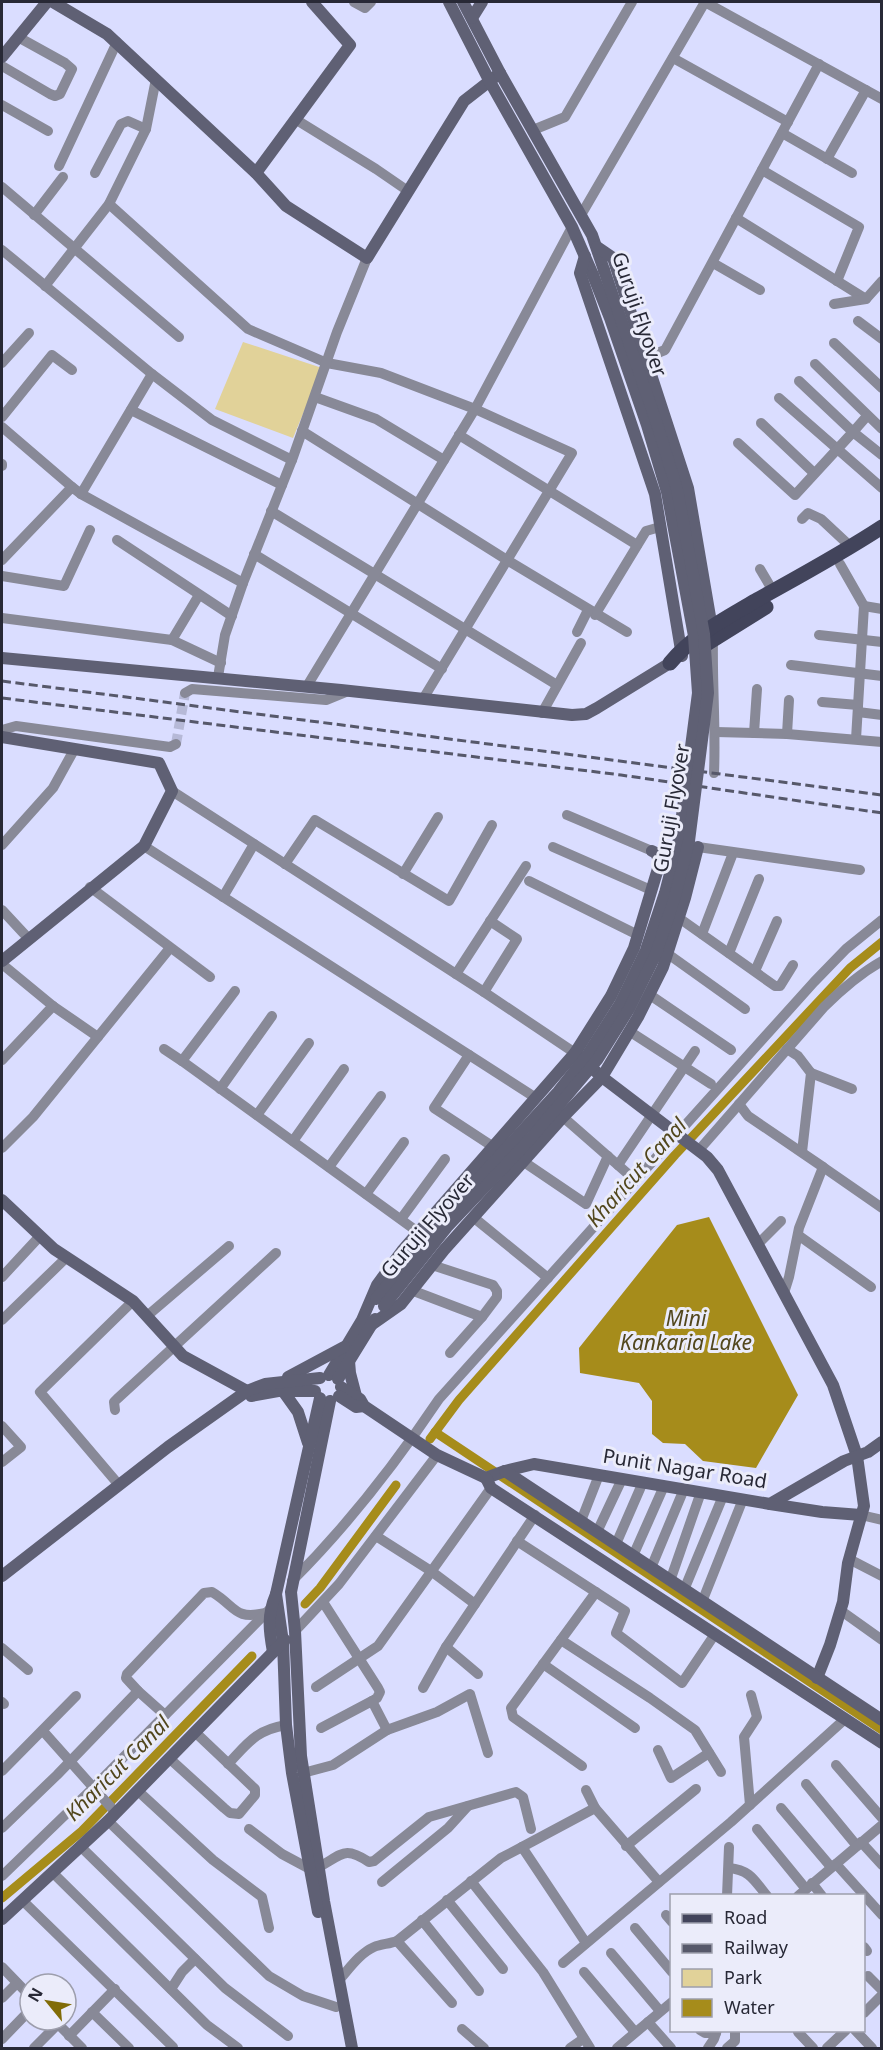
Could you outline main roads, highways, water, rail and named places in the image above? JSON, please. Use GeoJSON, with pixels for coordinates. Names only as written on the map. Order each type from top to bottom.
{"type":"FeatureCollection","features":[{"type":"Feature","properties":{"kind":"main road"},"geometry":{"type":"LineString","coordinates":[[678,657],[773,591],[851,547],[882,526]]}},
{"type":"Feature","properties":{"kind":"main road"},"geometry":{"type":"LineString","coordinates":[[713,632],[840,564],[882,538]]}},
{"type":"Feature","properties":{"kind":"water","name":"Mini Kankaria Lake"},"geometry":{"type":"Polygon","coordinates":[[[709,1217],[798,1395],[756,1468],[703,1461],[685,1444],[663,1443],[652,1434],[652,1401],[639,1383],[580,1373],[579,1348],[677,1225],[709,1217]]]}},
{"type":"Feature","properties":{"kind":"waterway","name":"Kharicut Canal"},"geometry":{"type":"LineString","coordinates":[[430,1439],[459,1400],[675,1155],[850,968],[882,942]]}},
{"type":"Feature","properties":{"kind":"waterway"},"geometry":{"type":"LineString","coordinates":[[435,1432],[882,1730]]}},
{"type":"Feature","properties":{"kind":"waterway","name":"Kharicut Canal"},"geometry":{"type":"LineString","coordinates":[[305,1604],[320,1588],[396,1485]]}},
{"type":"Feature","properties":{"kind":"waterway","name":"Kharicut Canal"},"geometry":{"type":"LineString","coordinates":[[2,1898],[82,1831],[252,1656]]}},
{"type":"Feature","properties":{"kind":"tunnel"},"geometry":{"type":"LineString","coordinates":[[176,744],[185,693]]}},
{"type":"Feature","properties":{"kind":"railway"},"geometry":{"type":"LineString","coordinates":[[2,681],[882,795]]}},
{"type":"Feature","properties":{"kind":"railway"},"geometry":{"type":"LineString","coordinates":[[2,698],[621,775],[882,813]]}}]}
